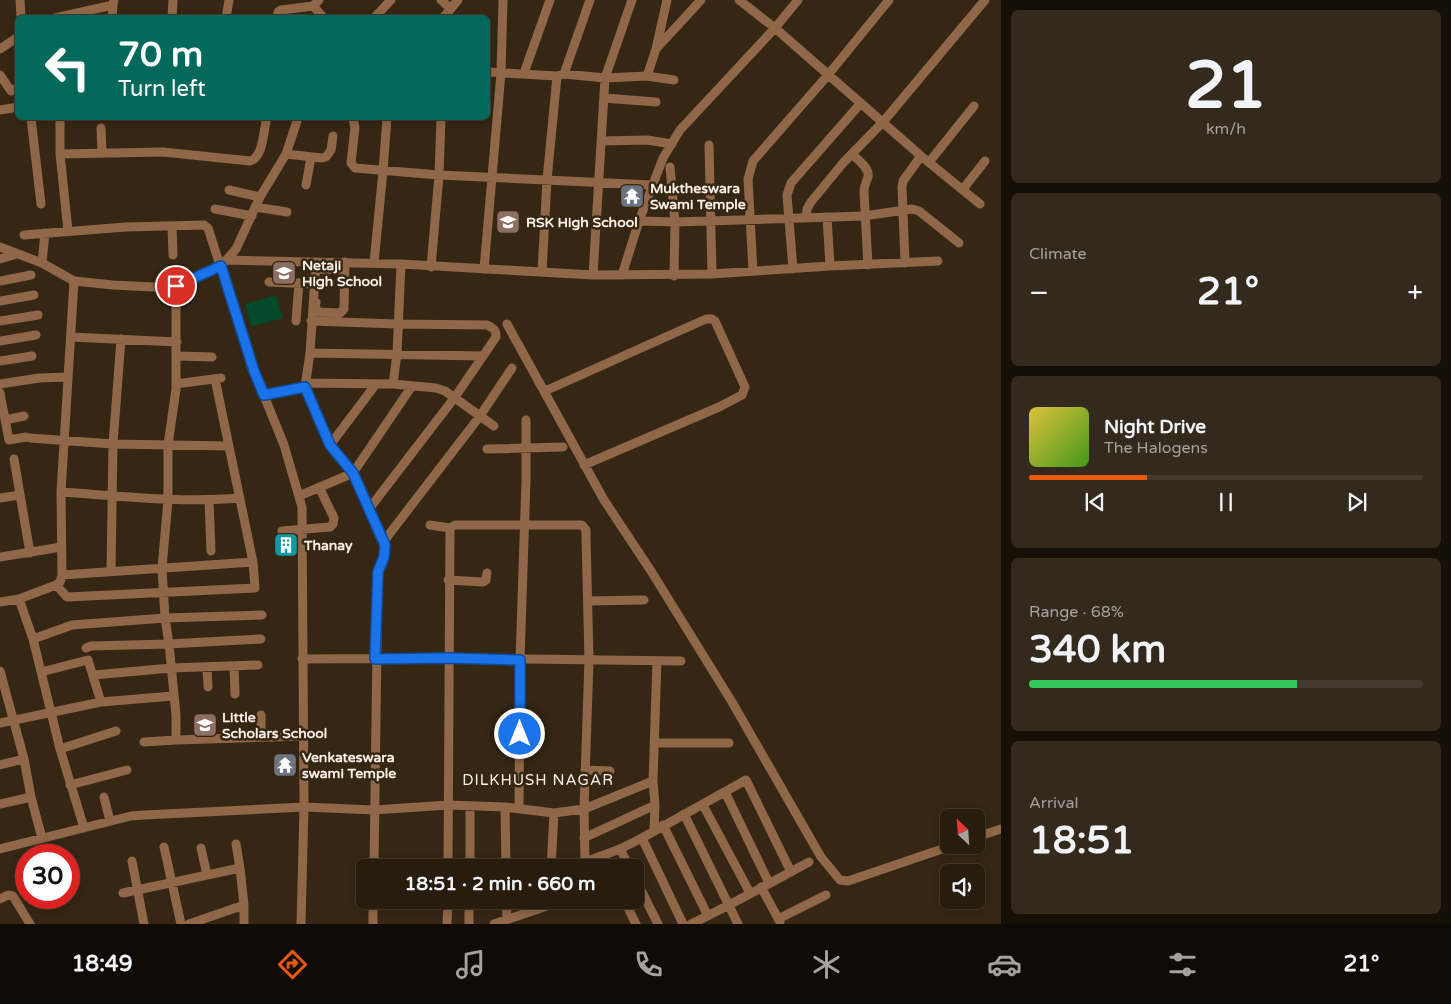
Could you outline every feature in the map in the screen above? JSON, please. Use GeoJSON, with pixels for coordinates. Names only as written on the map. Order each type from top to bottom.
{"type":"FeatureCollection","features":[{"type":"Feature","properties":{"kind":"street"},"geometry":{"type":"LineString","coordinates":[[20,0],[21,15]]}},
{"type":"Feature","properties":{"kind":"street"},"geometry":{"type":"LineString","coordinates":[[172,15],[174,0]]}},
{"type":"Feature","properties":{"kind":"street"},"geometry":{"type":"LineString","coordinates":[[226,15],[229,0]]}},
{"type":"Feature","properties":{"kind":"street"},"geometry":{"type":"LineString","coordinates":[[377,15],[391,0]]}},
{"type":"Feature","properties":{"kind":"street"},"geometry":{"type":"LineString","coordinates":[[441,0],[450,8]]}},
{"type":"Feature","properties":{"kind":"street"},"geometry":{"type":"LineString","coordinates":[[446,15],[458,0]]}},
{"type":"Feature","properties":{"kind":"street"},"geometry":{"type":"LineString","coordinates":[[484,269],[501,73],[503,0]]}},
{"type":"Feature","properties":{"kind":"street"},"geometry":{"type":"LineString","coordinates":[[524,74],[550,0]]}},
{"type":"Feature","properties":{"kind":"street"},"geometry":{"type":"LineString","coordinates":[[542,272],[547,180],[560,75],[590,0]]}},
{"type":"Feature","properties":{"kind":"street"},"geometry":{"type":"LineString","coordinates":[[593,276],[604,78],[632,0]]}},
{"type":"Feature","properties":{"kind":"street"},"geometry":{"type":"LineString","coordinates":[[648,76],[667,0]]}},
{"type":"Feature","properties":{"kind":"street"},"geometry":{"type":"LineString","coordinates":[[656,49],[701,0]]}},
{"type":"Feature","properties":{"kind":"street"},"geometry":{"type":"LineString","coordinates":[[739,0],[980,204]]}},
{"type":"Feature","properties":{"kind":"street"},"geometry":{"type":"LineString","coordinates":[[622,276],[652,185],[663,158],[680,130],[798,0]]}},
{"type":"Feature","properties":{"kind":"street"},"geometry":{"type":"LineString","coordinates":[[753,271],[748,179],[753,161],[828,75],[889,0]]}},
{"type":"Feature","properties":{"kind":"street"},"geometry":{"type":"LineString","coordinates":[[806,218],[807,209],[811,202],[852,154],[883,122],[985,0]]}},
{"type":"Feature","properties":{"kind":"street"},"geometry":{"type":"LineString","coordinates":[[65,15],[114,2],[112,15]]}},
{"type":"Feature","properties":{"kind":"street"},"geometry":{"type":"LineString","coordinates":[[278,15],[281,10],[316,3],[322,15]]}},
{"type":"Feature","properties":{"kind":"street"},"geometry":{"type":"LineString","coordinates":[[0,49],[15,39]]}},
{"type":"Feature","properties":{"kind":"street"},"geometry":{"type":"LineString","coordinates":[[490,72],[604,78],[648,76],[674,80]]}},
{"type":"Feature","properties":{"kind":"street"},"geometry":{"type":"LineString","coordinates":[[0,75],[11,91],[15,89]]}},
{"type":"Feature","properties":{"kind":"street"},"geometry":{"type":"LineString","coordinates":[[604,98],[656,102]]}},
{"type":"Feature","properties":{"kind":"street"},"geometry":{"type":"LineString","coordinates":[[792,269],[787,194],[791,183],[861,103]]}},
{"type":"Feature","properties":{"kind":"street"},"geometry":{"type":"LineString","coordinates":[[930,161],[974,106]]}},
{"type":"Feature","properties":{"kind":"street"},"geometry":{"type":"LineString","coordinates":[[0,110],[15,108]]}},
{"type":"Feature","properties":{"kind":"street"},"geometry":{"type":"LineString","coordinates":[[31,120],[41,204]]}},
{"type":"Feature","properties":{"kind":"street"},"geometry":{"type":"LineString","coordinates":[[60,120],[60,154],[68,231]]}},
{"type":"Feature","properties":{"kind":"street"},"geometry":{"type":"LineString","coordinates":[[60,154],[163,152],[254,160],[260,151],[266,120]]}},
{"type":"Feature","properties":{"kind":"street"},"geometry":{"type":"LineString","coordinates":[[0,247],[42,263],[74,281],[172,288],[224,263],[236,249],[260,197],[286,154],[297,120]]}},
{"type":"Feature","properties":{"kind":"street"},"geometry":{"type":"LineString","coordinates":[[353,120],[355,127],[352,167],[439,175],[652,185]]}},
{"type":"Feature","properties":{"kind":"street"},"geometry":{"type":"LineString","coordinates":[[374,263],[387,120]]}},
{"type":"Feature","properties":{"kind":"street"},"geometry":{"type":"LineString","coordinates":[[431,267],[439,175],[441,120]]}},
{"type":"Feature","properties":{"kind":"street"},"geometry":{"type":"LineString","coordinates":[[101,128],[102,153]]}},
{"type":"Feature","properties":{"kind":"street"},"geometry":{"type":"LineString","coordinates":[[286,154],[326,157],[330,150],[333,136]]}},
{"type":"Feature","properties":{"kind":"street"},"geometry":{"type":"LineString","coordinates":[[602,140],[647,140],[672,144]]}},
{"type":"Feature","properties":{"kind":"street"},"geometry":{"type":"LineString","coordinates":[[709,145],[712,274]]}},
{"type":"Feature","properties":{"kind":"street"},"geometry":{"type":"LineString","coordinates":[[852,154],[866,168],[868,173],[864,185],[864,216],[868,265]]}},
{"type":"Feature","properties":{"kind":"street"},"geometry":{"type":"LineString","coordinates":[[905,264],[902,210],[903,181],[921,156]]}},
{"type":"Feature","properties":{"kind":"street"},"geometry":{"type":"LineString","coordinates":[[306,185],[311,157]]}},
{"type":"Feature","properties":{"kind":"street"},"geometry":{"type":"LineString","coordinates":[[963,190],[986,161]]}},
{"type":"Feature","properties":{"kind":"street"},"geometry":{"type":"LineString","coordinates":[[670,167],[676,222],[674,276]]}},
{"type":"Feature","properties":{"kind":"street"},"geometry":{"type":"LineString","coordinates":[[230,190],[260,197]]}},
{"type":"Feature","properties":{"kind":"street"},"geometry":{"type":"LineString","coordinates":[[255,207],[287,212]]}},
{"type":"Feature","properties":{"kind":"street"},"geometry":{"type":"LineString","coordinates":[[215,208],[252,216]]}},
{"type":"Feature","properties":{"kind":"street"},"geometry":{"type":"LineString","coordinates":[[639,221],[676,222],[864,216],[912,209],[918,211],[959,243]]}},
{"type":"Feature","properties":{"kind":"street"},"geometry":{"type":"LineString","coordinates":[[826,217],[830,266]]}},
{"type":"Feature","properties":{"kind":"street"},"geometry":{"type":"LineString","coordinates":[[172,226],[173,255]]}},
{"type":"Feature","properties":{"kind":"street"},"geometry":{"type":"LineString","coordinates":[[24,235],[68,231],[206,226],[224,263],[254,371],[284,445],[302,507],[304,807],[300,924]]}},
{"type":"Feature","properties":{"kind":"street"},"geometry":{"type":"LineString","coordinates":[[42,263],[44,233]]}},
{"type":"Feature","properties":{"kind":"street"},"geometry":{"type":"LineString","coordinates":[[0,259],[17,254]]}},
{"type":"Feature","properties":{"kind":"street"},"geometry":{"type":"LineString","coordinates":[[224,263],[345,266],[374,263],[593,276],[674,276],[938,261]]}},
{"type":"Feature","properties":{"kind":"street"},"geometry":{"type":"LineString","coordinates":[[317,264],[316,309],[318,312],[340,313],[344,309],[345,266]]}},
{"type":"Feature","properties":{"kind":"street"},"geometry":{"type":"LineString","coordinates":[[317,264],[306,385],[330,445],[353,473],[384,541],[384,557],[378,572],[375,659],[374,859]]}},
{"type":"Feature","properties":{"kind":"street"},"geometry":{"type":"LineString","coordinates":[[393,384],[398,354],[401,264]]}},
{"type":"Feature","properties":{"kind":"street"},"geometry":{"type":"LineString","coordinates":[[0,281],[31,275]]}},
{"type":"Feature","properties":{"kind":"street"},"geometry":{"type":"LineString","coordinates":[[0,602],[19,599],[56,585],[60,582],[62,575],[61,492],[74,281]]}},
{"type":"Feature","properties":{"kind":"street"},"geometry":{"type":"LineString","coordinates":[[269,282],[314,284]]}},
{"type":"Feature","properties":{"kind":"street"},"geometry":{"type":"LineString","coordinates":[[296,321],[298,283]]}},
{"type":"Feature","properties":{"kind":"street"},"geometry":{"type":"LineString","coordinates":[[176,286],[176,384],[168,445],[168,500],[162,568],[165,618],[170,644],[176,740]]}},
{"type":"Feature","properties":{"kind":"street"},"geometry":{"type":"LineString","coordinates":[[0,301],[34,295]]}},
{"type":"Feature","properties":{"kind":"street"},"geometry":{"type":"LineString","coordinates":[[0,321],[38,315]]}},
{"type":"Feature","properties":{"kind":"street"},"geometry":{"type":"LineString","coordinates":[[545,392],[706,319],[715,321],[745,387],[742,395],[719,407],[584,465]]}},
{"type":"Feature","properties":{"kind":"street"},"geometry":{"type":"LineString","coordinates":[[311,321],[487,325],[496,332],[496,337],[484,356],[369,510]]}},
{"type":"Feature","properties":{"kind":"street"},"geometry":{"type":"LineString","coordinates":[[507,324],[604,500],[651,570],[732,702],[821,857],[840,880],[848,881],[940,850]]}},
{"type":"Feature","properties":{"kind":"street"},"geometry":{"type":"LineString","coordinates":[[0,341],[36,335]]}},
{"type":"Feature","properties":{"kind":"street"},"geometry":{"type":"LineString","coordinates":[[71,337],[177,342]]}},
{"type":"Feature","properties":{"kind":"street"},"geometry":{"type":"LineString","coordinates":[[111,571],[113,444],[121,339]]}},
{"type":"Feature","properties":{"kind":"street"},"geometry":{"type":"LineString","coordinates":[[310,353],[484,356]]}},
{"type":"Feature","properties":{"kind":"street"},"geometry":{"type":"LineString","coordinates":[[0,361],[32,356]]}},
{"type":"Feature","properties":{"kind":"street"},"geometry":{"type":"LineString","coordinates":[[177,356],[212,356]]}},
{"type":"Feature","properties":{"kind":"street"},"geometry":{"type":"LineString","coordinates":[[384,541],[480,416],[512,368]]}},
{"type":"Feature","properties":{"kind":"street"},"geometry":{"type":"LineString","coordinates":[[0,384],[38,378],[68,377]]}},
{"type":"Feature","properties":{"kind":"street"},"geometry":{"type":"LineString","coordinates":[[56,585],[67,597],[255,588],[253,562],[229,446],[218,378],[176,384]]}},
{"type":"Feature","properties":{"kind":"street"},"geometry":{"type":"LineString","coordinates":[[330,445],[376,384]]}},
{"type":"Feature","properties":{"kind":"street"},"geometry":{"type":"LineString","coordinates":[[264,395],[306,385],[393,384],[436,388],[445,391],[494,426]]}},
{"type":"Feature","properties":{"kind":"street"},"geometry":{"type":"LineString","coordinates":[[299,496],[353,473],[412,386]]}},
{"type":"Feature","properties":{"kind":"street"},"geometry":{"type":"LineString","coordinates":[[1,402],[5,420],[5,441],[26,436],[30,438],[113,444],[229,446]]}},
{"type":"Feature","properties":{"kind":"street"},"geometry":{"type":"LineString","coordinates":[[5,420],[24,416]]}},
{"type":"Feature","properties":{"kind":"street"},"geometry":{"type":"LineString","coordinates":[[519,809],[520,660],[526,420]]}},
{"type":"Feature","properties":{"kind":"street"},"geometry":{"type":"LineString","coordinates":[[487,449],[562,448]]}},
{"type":"Feature","properties":{"kind":"street"},"geometry":{"type":"LineString","coordinates":[[14,459],[30,553]]}},
{"type":"Feature","properties":{"kind":"street"},"geometry":{"type":"LineString","coordinates":[[282,531],[330,527],[333,524],[334,518],[319,487]]}},
{"type":"Feature","properties":{"kind":"street"},"geometry":{"type":"LineString","coordinates":[[61,492],[168,500],[240,498]]}},
{"type":"Feature","properties":{"kind":"street"},"geometry":{"type":"LineString","coordinates":[[0,498],[20,495]]}},
{"type":"Feature","properties":{"kind":"street"},"geometry":{"type":"LineString","coordinates":[[209,500],[211,551]]}},
{"type":"Feature","properties":{"kind":"street"},"geometry":{"type":"LineString","coordinates":[[430,526],[450,528],[456,525],[582,525],[584,527],[586,536],[589,660],[584,809],[585,862],[620,849],[642,838],[746,780],[791,872]]}},
{"type":"Feature","properties":{"kind":"street"},"geometry":{"type":"LineString","coordinates":[[448,859],[448,580],[450,528]]}},
{"type":"Feature","properties":{"kind":"street"},"geometry":{"type":"LineString","coordinates":[[0,557],[61,547]]}},
{"type":"Feature","properties":{"kind":"street"},"geometry":{"type":"LineString","coordinates":[[62,575],[253,562]]}},
{"type":"Feature","properties":{"kind":"street"},"geometry":{"type":"LineString","coordinates":[[448,580],[483,582],[486,580],[487,573]]}},
{"type":"Feature","properties":{"kind":"street"},"geometry":{"type":"LineString","coordinates":[[19,599],[33,639],[60,748],[84,828]]}},
{"type":"Feature","properties":{"kind":"street"},"geometry":{"type":"LineString","coordinates":[[588,601],[644,600]]}},
{"type":"Feature","properties":{"kind":"street"},"geometry":{"type":"LineString","coordinates":[[33,639],[72,625],[165,618],[262,615]]}},
{"type":"Feature","properties":{"kind":"street"},"geometry":{"type":"LineString","coordinates":[[86,648],[91,646],[261,639]]}},
{"type":"Feature","properties":{"kind":"street"},"geometry":{"type":"LineString","coordinates":[[302,659],[448,658],[681,661]]}},
{"type":"Feature","properties":{"kind":"street"},"geometry":{"type":"LineString","coordinates":[[42,672],[88,660],[102,702]]}},
{"type":"Feature","properties":{"kind":"street"},"geometry":{"type":"LineString","coordinates":[[654,830],[653,781],[657,661]]}},
{"type":"Feature","properties":{"kind":"street"},"geometry":{"type":"LineString","coordinates":[[94,674],[171,668],[258,665]]}},
{"type":"Feature","properties":{"kind":"street"},"geometry":{"type":"LineString","coordinates":[[234,666],[235,694]]}},
{"type":"Feature","properties":{"kind":"street"},"geometry":{"type":"LineString","coordinates":[[207,667],[208,687]]}},
{"type":"Feature","properties":{"kind":"street"},"geometry":{"type":"LineString","coordinates":[[1,677],[24,759],[31,797],[42,838]]}},
{"type":"Feature","properties":{"kind":"street"},"geometry":{"type":"LineString","coordinates":[[0,723],[102,702],[173,696]]}},
{"type":"Feature","properties":{"kind":"street"},"geometry":{"type":"LineString","coordinates":[[261,715],[261,738]]}},
{"type":"Feature","properties":{"kind":"street"},"geometry":{"type":"LineString","coordinates":[[60,748],[116,731]]}},
{"type":"Feature","properties":{"kind":"street"},"geometry":{"type":"LineString","coordinates":[[144,742],[304,736]]}},
{"type":"Feature","properties":{"kind":"street"},"geometry":{"type":"LineString","coordinates":[[654,743],[729,743]]}},
{"type":"Feature","properties":{"kind":"street"},"geometry":{"type":"LineString","coordinates":[[0,765],[24,759]]}},
{"type":"Feature","properties":{"kind":"street"},"geometry":{"type":"LineString","coordinates":[[70,785],[127,770]]}},
{"type":"Feature","properties":{"kind":"street"},"geometry":{"type":"LineString","coordinates":[[585,770],[610,771]]}},
{"type":"Feature","properties":{"kind":"street"},"geometry":{"type":"LineString","coordinates":[[0,849],[144,814],[304,807],[374,810],[448,805],[505,807],[554,813],[584,809],[653,781]]}},
{"type":"Feature","properties":{"kind":"street"},"geometry":{"type":"LineString","coordinates":[[726,792],[779,921],[826,895]]}},
{"type":"Feature","properties":{"kind":"street"},"geometry":{"type":"LineString","coordinates":[[0,804],[31,797]]}},
{"type":"Feature","properties":{"kind":"street"},"geometry":{"type":"LineString","coordinates":[[104,797],[110,821]]}},
{"type":"Feature","properties":{"kind":"street"},"geometry":{"type":"LineString","coordinates":[[702,805],[750,894]]}},
{"type":"Feature","properties":{"kind":"street"},"geometry":{"type":"LineString","coordinates":[[584,838],[655,806]]}},
{"type":"Feature","properties":{"kind":"street"},"geometry":{"type":"LineString","coordinates":[[470,807],[470,859]]}},
{"type":"Feature","properties":{"kind":"street"},"geometry":{"type":"LineString","coordinates":[[505,807],[506,859]]}},
{"type":"Feature","properties":{"kind":"street"},"geometry":{"type":"LineString","coordinates":[[551,859],[554,813]]}},
{"type":"Feature","properties":{"kind":"street"},"geometry":{"type":"LineString","coordinates":[[684,814],[738,924]]}},
{"type":"Feature","properties":{"kind":"street"},"geometry":{"type":"LineString","coordinates":[[663,826],[708,916]]}},
{"type":"Feature","properties":{"kind":"street"},"geometry":{"type":"LineString","coordinates":[[985,835],[1001,829]]}},
{"type":"Feature","properties":{"kind":"street"},"geometry":{"type":"LineString","coordinates":[[642,838],[683,924]]}},
{"type":"Feature","properties":{"kind":"street"},"geometry":{"type":"LineString","coordinates":[[236,844],[244,905],[244,924]]}},
{"type":"Feature","properties":{"kind":"street"},"geometry":{"type":"LineString","coordinates":[[164,847],[181,924]]}},
{"type":"Feature","properties":{"kind":"street"},"geometry":{"type":"LineString","coordinates":[[201,848],[207,875]]}},
{"type":"Feature","properties":{"kind":"street"},"geometry":{"type":"LineString","coordinates":[[620,849],[625,859]]}},
{"type":"Feature","properties":{"kind":"street"},"geometry":{"type":"LineString","coordinates":[[132,861],[144,924]]}},
{"type":"Feature","properties":{"kind":"street"},"geometry":{"type":"LineString","coordinates":[[692,924],[809,862]]}},
{"type":"Feature","properties":{"kind":"street"},"geometry":{"type":"LineString","coordinates":[[123,893],[240,868]]}},
{"type":"Feature","properties":{"kind":"street"},"geometry":{"type":"LineString","coordinates":[[0,899],[8,895],[13,896],[30,924]]}},
{"type":"Feature","properties":{"kind":"street"},"geometry":{"type":"LineString","coordinates":[[644,896],[658,924]]}},
{"type":"Feature","properties":{"kind":"street"},"geometry":{"type":"LineString","coordinates":[[189,924],[244,905]]}},
{"type":"Feature","properties":{"kind":"street"},"geometry":{"type":"LineString","coordinates":[[373,909],[373,924]]}},
{"type":"Feature","properties":{"kind":"street"},"geometry":{"type":"LineString","coordinates":[[447,924],[448,909]]}},
{"type":"Feature","properties":{"kind":"street"},"geometry":{"type":"LineString","coordinates":[[469,909],[469,924]]}},
{"type":"Feature","properties":{"kind":"street"},"geometry":{"type":"LineString","coordinates":[[506,909],[506,919]]}},
{"type":"Feature","properties":{"kind":"street"},"geometry":{"type":"LineString","coordinates":[[494,924],[534,909]]}},
{"type":"Feature","properties":{"kind":"street"},"geometry":{"type":"LineString","coordinates":[[628,909],[636,924]]}},
{"type":"Feature","properties":{"kind":"green space"},"geometry":{"type":"Polygon","coordinates":[[[276,295],[283,318],[251,327],[245,304],[276,295]]]}},
{"type":"Feature","properties":{"kind":"place","name":"Muktheswara Swami Temple"},"geometry":{"type":"Point","coordinates":[632,196]}},
{"type":"Feature","properties":{"kind":"place","name":"RSK High School"},"geometry":{"type":"Point","coordinates":[508,222]}},
{"type":"Feature","properties":{"kind":"place","name":"Netaji High School"},"geometry":{"type":"Point","coordinates":[284,273]}},
{"type":"Feature","properties":{"kind":"place","name":"Thanay"},"geometry":{"type":"Point","coordinates":[286,545]}},
{"type":"Feature","properties":{"kind":"place","name":"Little Scholars School"},"geometry":{"type":"Point","coordinates":[205,725]}},
{"type":"Feature","properties":{"kind":"place","name":"Venkateswara swami Temple"},"geometry":{"type":"Point","coordinates":[285,765]}},
{"type":"Feature","properties":{"kind":"district","name":"DILKHUSH NAGAR"},"geometry":{"type":"Point","coordinates":[538,780]}},
{"type":"Feature","properties":{"kind":"route"},"geometry":{"type":"LineString","coordinates":[[176,286],[221,266],[254,371],[264,395],[305,387],[330,445],[353,473],[385,545],[384,557],[378,572],[375,659],[448,658],[520,660],[520,734]]}}]}
